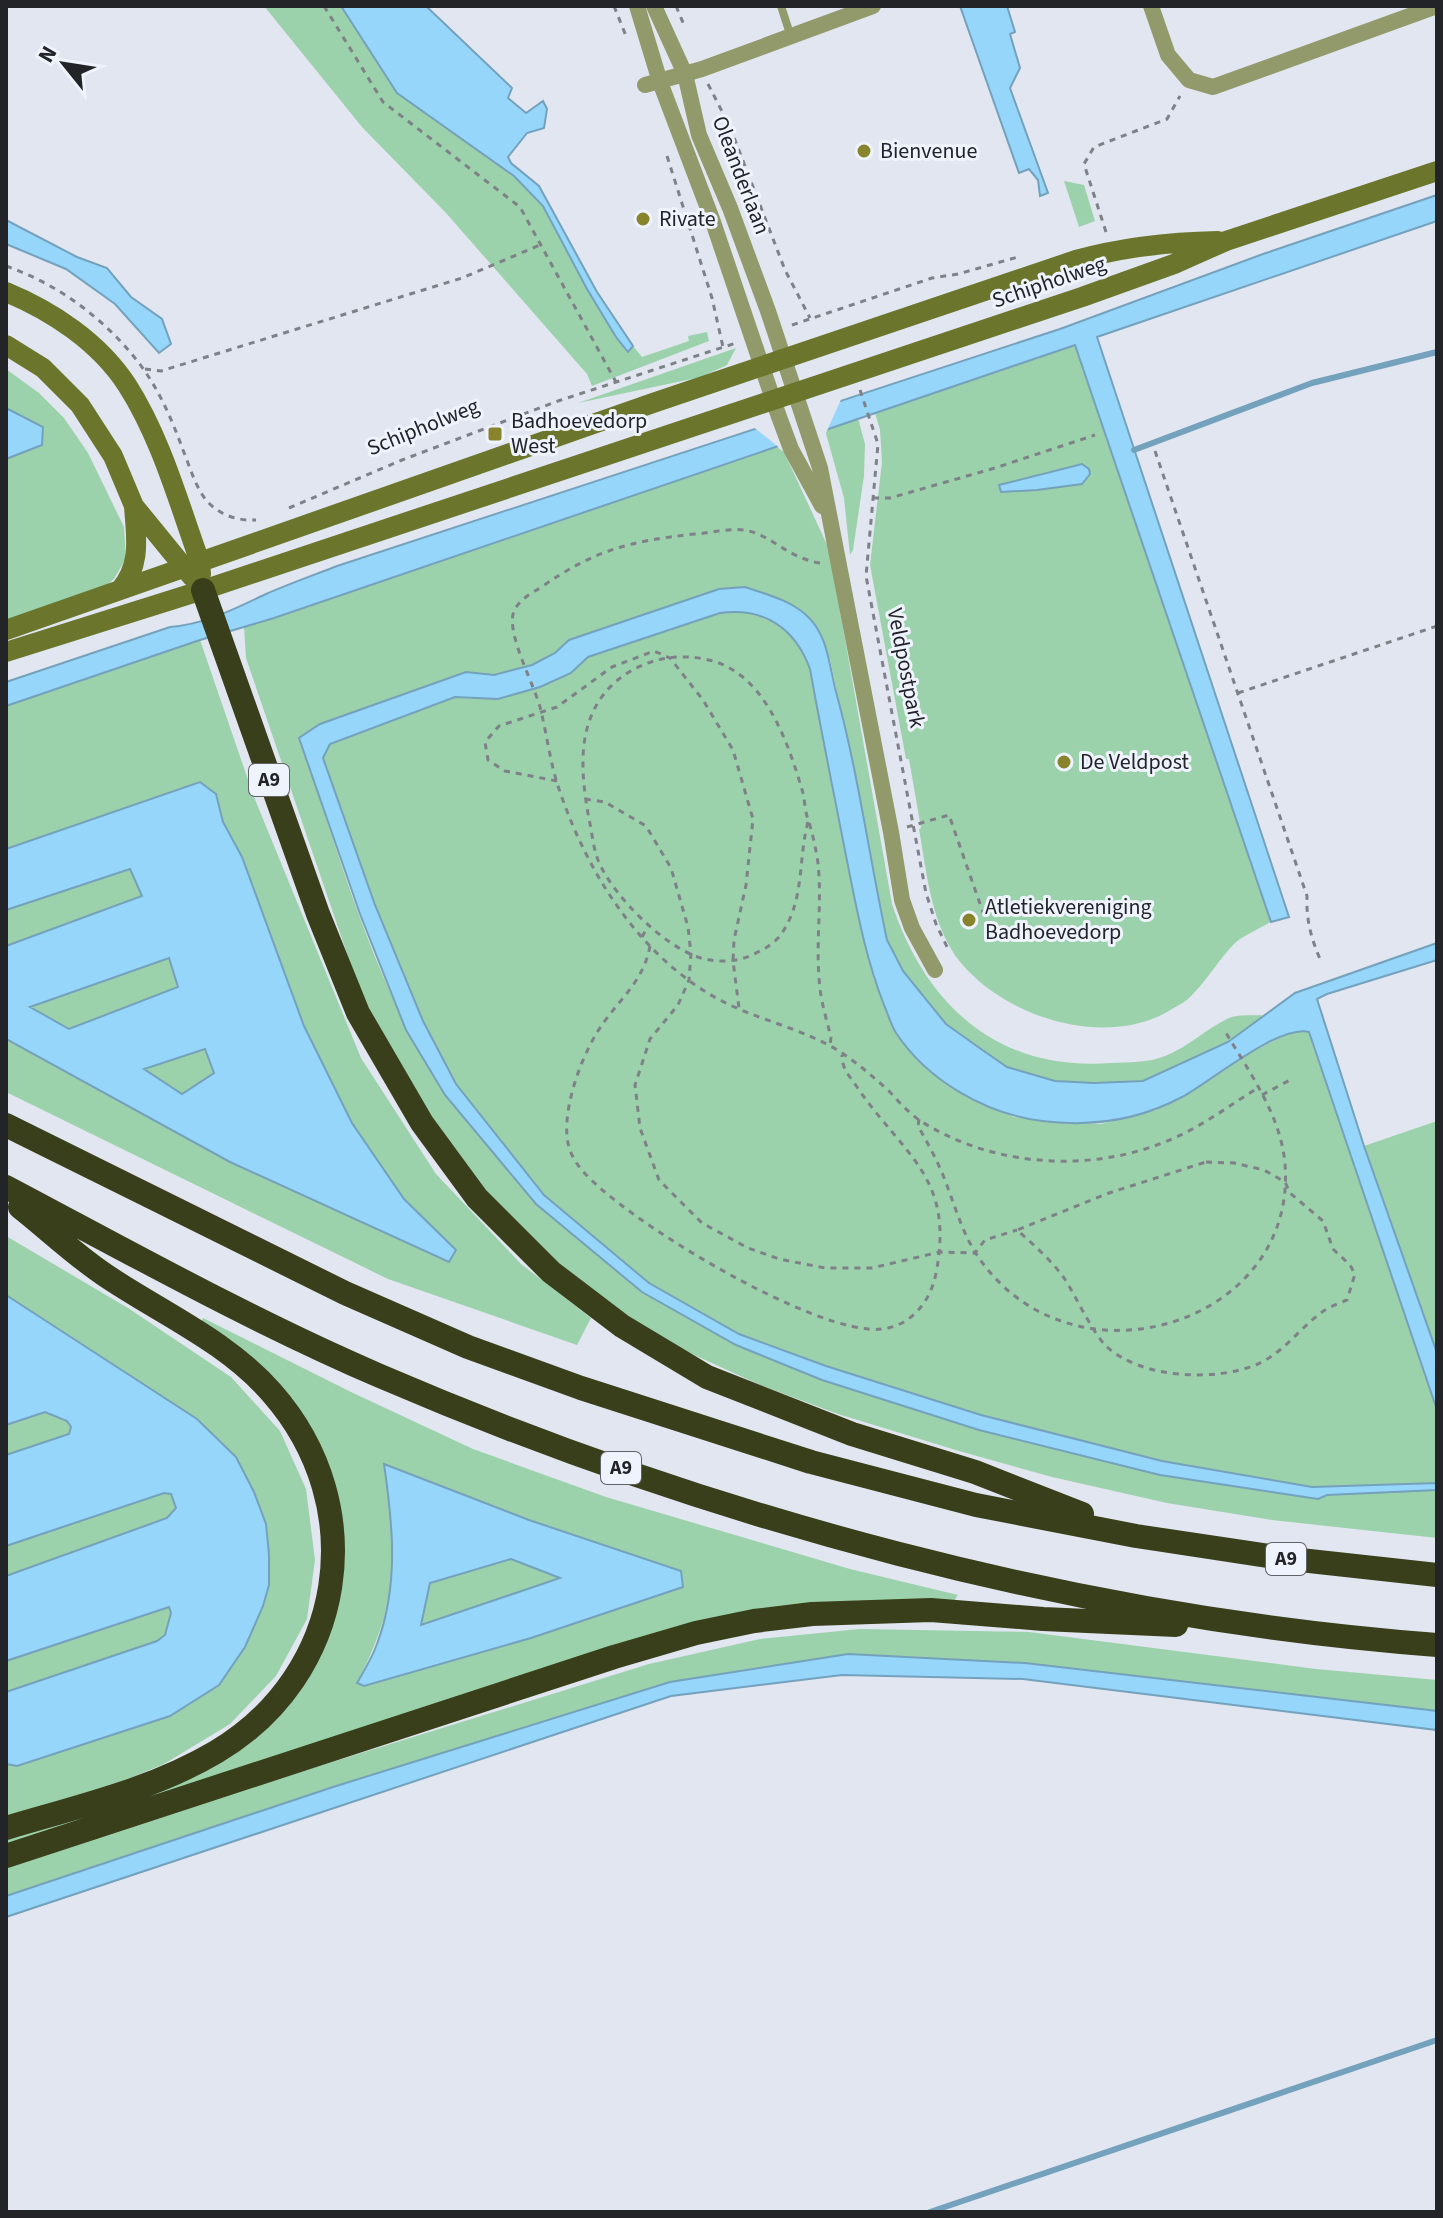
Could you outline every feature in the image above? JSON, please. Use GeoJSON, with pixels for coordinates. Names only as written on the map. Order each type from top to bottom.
{"type":"FeatureCollection","features":[{"type":"Feature","properties":{"kind":"highway","name":"A9"},"geometry":{"type":"LineString","coordinates":[[204,594],[318,914],[358,1013],[422,1123],[477,1198],[551,1272],[622,1326],[707,1377],[852,1434],[975,1472],[1136,1536]]}},
{"type":"Feature","properties":{"kind":"highway","name":"A9"},"geometry":{"type":"LineString","coordinates":[[6,1125],[345,1293],[468,1347],[581,1388],[811,1462],[976,1505],[1136,1536],[1282,1558],[1437,1575]]}},
{"type":"Feature","properties":{"kind":"highway","name":"A9"},"geometry":{"type":"LineString","coordinates":[[6,1187],[197,1288],[376,1374],[573,1452],[739,1508],[919,1558],[1108,1601],[1278,1628],[1437,1645]]}},
{"type":"Feature","properties":{"kind":"highway"},"geometry":{"type":"LineString","coordinates":[[6,1195],[104,1274],[188,1325],[235,1358],[271,1391],[303,1434],[322,1482],[334,1529],[331,1580],[320,1628],[309,1653],[283,1694],[246,1731],[217,1752],[180,1771],[105,1799],[6,1828]]}},
{"type":"Feature","properties":{"kind":"highway","name":"A9"},"geometry":{"type":"LineString","coordinates":[[6,1856],[614,1657],[696,1633],[754,1621],[812,1614],[931,1610],[1043,1619],[1278,1628]]}},
{"type":"Feature","properties":{"kind":"main road","name":"Schipholweg"},"geometry":{"type":"LineString","coordinates":[[6,652],[204,594],[796,400],[1174,264],[1226,241],[1437,171]]}},
{"type":"Feature","properties":{"kind":"main road","name":"Schipholweg"},"geometry":{"type":"LineString","coordinates":[[6,630],[653,403],[1100,254],[1175,242],[1226,241]]}},
{"type":"Feature","properties":{"kind":"main road"},"geometry":{"type":"LineString","coordinates":[[6,292],[37,305],[66,324],[92,346],[127,385],[148,425],[204,594]]}},
{"type":"Feature","properties":{"kind":"main road"},"geometry":{"type":"LineString","coordinates":[[6,345],[43,368],[69,392],[85,411],[113,456],[134,506],[137,558],[120,590]]}},
{"type":"Feature","properties":{"kind":"main road"},"geometry":{"type":"LineString","coordinates":[[134,506],[192,565]]}},
{"type":"Feature","properties":{"kind":"street","name":"Oleanderlaan"},"geometry":{"type":"LineString","coordinates":[[637,6],[652,83],[712,219],[775,406]]}},
{"type":"Feature","properties":{"kind":"street","name":"Oleanderlaan"},"geometry":{"type":"LineString","coordinates":[[654,6],[685,74],[699,135],[730,208],[796,400]]}},
{"type":"Feature","properties":{"kind":"street"},"geometry":{"type":"LineString","coordinates":[[652,83],[702,69],[790,34],[873,6]]}},
{"type":"Feature","properties":{"kind":"street"},"geometry":{"type":"LineString","coordinates":[[1151,6],[1168,55],[1189,80],[1213,87],[1437,6]]}},
{"type":"Feature","properties":{"kind":"street","name":"Veldpostpark"},"geometry":{"type":"LineString","coordinates":[[796,400],[820,468],[827,514],[838,551],[902,900],[912,928],[935,970]]}},
{"type":"Feature","properties":{"kind":"street","name":"Veldpostpark"},"geometry":{"type":"LineString","coordinates":[[775,406],[791,449],[827,514]]}},
{"type":"Feature","properties":{"kind":"lane"},"geometry":{"type":"LineString","coordinates":[[781,6],[790,34]]}},
{"type":"Feature","properties":{"kind":"path"},"geometry":{"type":"LineString","coordinates":[[324,6],[383,102],[520,207],[616,382]]}},
{"type":"Feature","properties":{"kind":"path","name":"Oleanderlaan"},"geometry":{"type":"LineString","coordinates":[[702,69],[730,127],[785,270],[810,318]]}},
{"type":"Feature","properties":{"kind":"path"},"geometry":{"type":"LineString","coordinates":[[1107,236],[1084,164],[1094,147],[1167,119],[1189,80]]}},
{"type":"Feature","properties":{"kind":"path"},"geometry":{"type":"LineString","coordinates":[[668,157],[712,298],[723,347]]}},
{"type":"Feature","properties":{"kind":"path"},"geometry":{"type":"LineString","coordinates":[[143,369],[161,371],[342,315],[490,268],[540,245]]}},
{"type":"Feature","properties":{"kind":"path","name":"Schipholweg"},"geometry":{"type":"LineString","coordinates":[[774,331],[932,278],[1023,256]]}},
{"type":"Feature","properties":{"kind":"path"},"geometry":{"type":"LineString","coordinates":[[6,266],[49,285],[85,309],[108,328],[143,369],[162,400],[199,489],[208,503],[229,517],[264,519]]}},
{"type":"Feature","properties":{"kind":"path","name":"Schipholweg"},"geometry":{"type":"LineString","coordinates":[[278,513],[484,428],[752,337]]}},
{"type":"Feature","properties":{"kind":"path","name":"Veldpostpark"},"geometry":{"type":"LineString","coordinates":[[860,389],[878,444],[866,576],[926,893],[949,951]]}},
{"type":"Feature","properties":{"kind":"path"},"geometry":{"type":"LineString","coordinates":[[873,498],[890,498],[965,477],[1095,435]]}},
{"type":"Feature","properties":{"kind":"path"},"geometry":{"type":"LineString","coordinates":[[1155,451],[1307,896],[1311,937],[1320,959]]}},
{"type":"Feature","properties":{"kind":"path"},"geometry":{"type":"LineString","coordinates":[[831,563],[805,561],[762,535],[743,530],[666,537],[614,547],[574,566],[519,603],[514,611],[512,624],[538,701],[557,781],[592,862],[618,908],[650,946],[689,980],[739,1008],[830,1046],[861,1067],[919,1119],[974,1145],[1007,1155],[1056,1162],[1097,1160],[1136,1152],[1173,1139],[1258,1088]]}},
{"type":"Feature","properties":{"kind":"path"},"geometry":{"type":"LineString","coordinates":[[1238,693],[1437,626]]}},
{"type":"Feature","properties":{"kind":"path"},"geometry":{"type":"LineString","coordinates":[[557,781],[505,771],[488,760],[485,742],[499,726],[557,707],[612,667],[654,651],[670,658],[703,700],[733,750],[753,819],[746,885],[734,940],[733,961],[739,1008]]}},
{"type":"Feature","properties":{"kind":"path"},"geometry":{"type":"LineString","coordinates":[[670,658],[699,658],[724,664],[750,685],[772,713],[786,742],[804,797],[808,822],[796,902],[782,934],[763,950],[733,961],[712,961],[691,954],[649,924],[618,892],[598,860],[585,799],[582,765],[584,737],[600,699],[616,681],[636,667],[670,658]]}},
{"type":"Feature","properties":{"kind":"path"},"geometry":{"type":"LineString","coordinates":[[585,799],[605,802],[646,826],[671,868],[688,927],[691,954],[689,980],[678,1005],[650,1039],[635,1085],[640,1128],[659,1180],[702,1223],[748,1248],[779,1259],[825,1268],[872,1268],[940,1252],[975,1253]]}},
{"type":"Feature","properties":{"kind":"path"},"geometry":{"type":"LineString","coordinates":[[891,832],[949,815],[993,941]]}},
{"type":"Feature","properties":{"kind":"path"},"geometry":{"type":"LineString","coordinates":[[808,822],[813,830],[818,865],[821,915],[819,980],[831,1037],[830,1046]]}},
{"type":"Feature","properties":{"kind":"path"},"geometry":{"type":"LineString","coordinates":[[592,862],[598,860]]}},
{"type":"Feature","properties":{"kind":"path"},"geometry":{"type":"LineString","coordinates":[[642,937],[649,924]]}},
{"type":"Feature","properties":{"kind":"path"},"geometry":{"type":"LineString","coordinates":[[650,946],[638,980],[598,1032],[576,1082],[569,1109],[567,1137],[573,1157],[584,1172],[633,1212],[715,1266],[787,1303],[859,1328],[893,1327],[914,1315],[930,1294],[940,1252],[939,1211],[926,1174],[846,1071],[842,1054]]}},
{"type":"Feature","properties":{"kind":"path"},"geometry":{"type":"LineString","coordinates":[[919,1119],[918,1126],[943,1174],[959,1224],[975,1253],[1004,1287],[1030,1307],[1053,1318],[1097,1330],[1129,1332],[1166,1326],[1188,1318],[1221,1298],[1248,1273],[1269,1245],[1280,1221],[1286,1167],[1280,1134],[1246,1065],[1226,1033]]}},
{"type":"Feature","properties":{"kind":"path"},"geometry":{"type":"LineString","coordinates":[[1262,1095],[1290,1080]]}},
{"type":"Feature","properties":{"kind":"path"},"geometry":{"type":"LineString","coordinates":[[975,1253],[985,1240],[1109,1193],[1206,1162],[1234,1163],[1264,1170],[1285,1182],[1290,1193],[1323,1221],[1333,1249],[1355,1274],[1347,1300],[1325,1310],[1290,1343],[1257,1364],[1215,1374],[1175,1376],[1139,1365],[1106,1346],[1064,1278],[1045,1255],[1017,1230]]}},
{"type":"Feature","properties":{"kind":"green space"},"geometry":{"type":"Polygon","coordinates":[[[264,6],[341,6],[397,93],[514,176],[543,206],[587,289],[628,351],[633,346],[642,357],[689,341],[688,336],[707,332],[709,341],[592,386],[587,374],[446,213],[362,127],[264,6]]]}},
{"type":"Feature","properties":{"kind":"green space"},"geometry":{"type":"Polygon","coordinates":[[[1064,181],[1084,185],[1095,221],[1079,227],[1064,181]]]}},
{"type":"Feature","properties":{"kind":"green space","name":"De Veldpost"},"geometry":{"type":"Polygon","coordinates":[[[1076,344],[1272,921],[1235,943],[1190,998],[1142,1022],[1114,1027],[1086,1027],[1057,1021],[1029,1012],[1003,998],[980,982],[961,963],[943,933],[928,881],[909,759],[906,759],[870,565],[882,462],[880,430],[875,413],[1076,344]]]}},
{"type":"Feature","properties":{"kind":"green space"},"geometry":{"type":"Polygon","coordinates":[[[736,348],[727,365],[701,377],[578,403],[736,348]]]}},
{"type":"Feature","properties":{"kind":"green space"},"geometry":{"type":"Polygon","coordinates":[[[6,369],[39,393],[64,418],[88,453],[124,527],[126,558],[114,579],[101,590],[6,623],[6,459],[42,445],[43,428],[6,408],[6,369]]]}},
{"type":"Feature","properties":{"kind":"green space"},"geometry":{"type":"Polygon","coordinates":[[[858,418],[865,444],[864,476],[850,555],[844,498],[825,430],[858,418]]]}},
{"type":"Feature","properties":{"kind":"green space"},"geometry":{"type":"Polygon","coordinates":[[[777,447],[784,452],[829,549],[892,904],[925,973],[947,1002],[972,1025],[1001,1044],[1034,1056],[1071,1063],[1152,1060],[1190,1043],[1229,1018],[1265,1015],[1228,1042],[1143,1081],[1094,1083],[1055,1081],[1007,1067],[946,1024],[903,971],[887,940],[830,659],[794,606],[745,587],[719,589],[569,640],[555,653],[532,665],[494,675],[466,672],[320,724],[300,738],[368,940],[412,1037],[439,1082],[469,1125],[642,1292],[736,1345],[822,1380],[978,1430],[1160,1475],[1318,1499],[1327,1495],[1437,1490],[1437,1538],[1272,1520],[1167,1503],[1052,1477],[959,1451],[838,1414],[760,1385],[679,1348],[611,1305],[538,1247],[474,1181],[430,1124],[367,1012],[246,658],[244,627],[777,447]]]}},
{"type":"Feature","properties":{"kind":"green space"},"geometry":{"type":"Polygon","coordinates":[[[738,611],[763,618],[783,629],[792,636],[805,656],[861,931],[874,980],[896,1032],[957,1090],[1014,1117],[1101,1124],[1156,1110],[1289,1033],[1309,1032],[1437,1410],[1437,1483],[1312,1487],[1162,1461],[981,1415],[826,1366],[739,1334],[649,1283],[544,1195],[456,1084],[423,1021],[375,905],[323,758],[330,744],[455,697],[498,699],[571,673],[588,657],[720,613],[738,611]]]}},
{"type":"Feature","properties":{"kind":"green space"},"geometry":{"type":"Polygon","coordinates":[[[200,640],[254,797],[361,1058],[436,1174],[521,1264],[591,1318],[577,1345],[388,1279],[6,1092],[6,1039],[230,1162],[448,1262],[456,1250],[404,1199],[352,1123],[304,1026],[242,857],[223,822],[216,794],[199,782],[6,849],[6,706],[200,640]]]}},
{"type":"Feature","properties":{"kind":"green space"},"geometry":{"type":"Polygon","coordinates":[[[131,869],[143,896],[6,946],[6,910],[131,869]]]}},
{"type":"Feature","properties":{"kind":"green space"},"geometry":{"type":"Polygon","coordinates":[[[169,958],[178,987],[69,1029],[29,1007],[169,958]]]}},
{"type":"Feature","properties":{"kind":"green space"},"geometry":{"type":"Polygon","coordinates":[[[205,1049],[214,1073],[181,1094],[143,1069],[205,1049]]]}},
{"type":"Feature","properties":{"kind":"green space"},"geometry":{"type":"Polygon","coordinates":[[[1437,1121],[1437,1353],[1364,1146],[1437,1121]]]}},
{"type":"Feature","properties":{"kind":"green space"},"geometry":{"type":"Polygon","coordinates":[[[6,1236],[128,1308],[231,1377],[280,1431],[306,1489],[315,1560],[307,1619],[276,1676],[230,1724],[164,1764],[62,1806],[6,1819],[6,1764],[17,1766],[170,1716],[219,1685],[263,1607],[269,1585],[269,1555],[236,1457],[197,1419],[6,1295],[6,1236]]]}},
{"type":"Feature","properties":{"kind":"green space"},"geometry":{"type":"Polygon","coordinates":[[[203,1318],[473,1449],[606,1497],[850,1569],[958,1595],[954,1601],[753,1615],[6,1849],[6,1836],[233,1750],[324,1636],[325,1468],[198,1326],[203,1318]],[[385,1465],[393,1538],[391,1581],[383,1621],[357,1683],[364,1686],[531,1638],[683,1587],[681,1572],[529,1520],[385,1465]]]}},
{"type":"Feature","properties":{"kind":"green space"},"geometry":{"type":"Polygon","coordinates":[[[45,1412],[67,1421],[71,1427],[70,1434],[6,1455],[6,1425],[45,1412]]]}},
{"type":"Feature","properties":{"kind":"green space"},"geometry":{"type":"Polygon","coordinates":[[[164,1493],[171,1494],[177,1508],[167,1518],[6,1576],[6,1546],[164,1493]]]}},
{"type":"Feature","properties":{"kind":"green space"},"geometry":{"type":"Polygon","coordinates":[[[511,1559],[562,1578],[420,1625],[430,1583],[511,1559]]]}},
{"type":"Feature","properties":{"kind":"green space"},"geometry":{"type":"Polygon","coordinates":[[[169,1607],[171,1613],[165,1635],[157,1641],[6,1692],[6,1661],[169,1607]]]}},
{"type":"Feature","properties":{"kind":"green space"},"geometry":{"type":"Polygon","coordinates":[[[860,1629],[1029,1632],[1316,1669],[1437,1680],[1437,1711],[1025,1663],[848,1654],[670,1682],[333,1787],[6,1896],[6,1863],[649,1664],[760,1639],[860,1629]]]}},
{"type":"Feature","properties":{"kind":"water"},"geometry":{"type":"Polygon","coordinates":[[[341,6],[426,6],[512,88],[508,98],[526,113],[543,101],[547,109],[544,128],[527,133],[508,157],[539,186],[597,292],[633,346],[628,352],[587,289],[543,206],[514,176],[397,93],[341,6]]]}},
{"type":"Feature","properties":{"kind":"water"},"geometry":{"type":"Polygon","coordinates":[[[960,6],[1007,6],[1015,32],[1010,34],[1020,68],[1010,88],[1048,193],[1040,196],[1038,180],[1029,169],[1019,173],[960,6]]]}},
{"type":"Feature","properties":{"kind":"water"},"geometry":{"type":"Polygon","coordinates":[[[1437,195],[1437,221],[1097,337],[1289,917],[1271,922],[1075,345],[6,706],[6,682],[170,627],[208,619],[337,566],[1060,329],[1263,254],[1437,195]]]}},
{"type":"Feature","properties":{"kind":"water"},"geometry":{"type":"Polygon","coordinates":[[[6,220],[77,257],[107,268],[131,297],[162,319],[171,344],[159,353],[115,304],[66,269],[6,244],[6,220]]]}},
{"type":"Feature","properties":{"kind":"water"},"geometry":{"type":"Polygon","coordinates":[[[6,408],[43,427],[42,445],[6,459],[6,408]]]}},
{"type":"Feature","properties":{"kind":"water"},"geometry":{"type":"Polygon","coordinates":[[[1082,464],[1090,474],[1082,484],[1001,492],[999,485],[1082,464]]]}},
{"type":"Feature","properties":{"kind":"water"},"geometry":{"type":"Polygon","coordinates":[[[745,587],[793,605],[813,622],[823,639],[850,751],[887,940],[903,971],[946,1024],[1007,1067],[1055,1081],[1143,1081],[1228,1042],[1295,993],[1437,943],[1437,960],[1317,999],[1364,1146],[1437,1353],[1437,1410],[1309,1032],[1296,1032],[1263,1045],[1166,1105],[1114,1120],[1078,1123],[1021,1117],[980,1103],[941,1080],[909,1050],[893,1027],[868,956],[810,669],[796,642],[776,623],[764,617],[751,613],[720,613],[588,657],[571,673],[540,687],[498,699],[455,697],[330,744],[323,758],[375,905],[423,1021],[456,1084],[544,1195],[649,1283],[739,1334],[826,1366],[981,1415],[1162,1461],[1312,1487],[1437,1483],[1437,1490],[1327,1495],[1318,1499],[1160,1475],[979,1430],[822,1380],[736,1345],[642,1292],[536,1204],[445,1095],[406,1030],[360,914],[299,738],[320,724],[466,672],[494,675],[532,665],[555,653],[569,640],[719,589],[745,587]]]}},
{"type":"Feature","properties":{"kind":"water"},"geometry":{"type":"Polygon","coordinates":[[[200,782],[216,794],[223,822],[242,857],[304,1026],[352,1123],[404,1199],[456,1250],[449,1262],[230,1162],[6,1039],[6,946],[142,896],[130,869],[6,910],[6,849],[200,782]],[[169,958],[30,1007],[69,1029],[178,987],[169,958]],[[205,1049],[144,1069],[182,1094],[214,1073],[205,1049]]]}},
{"type":"Feature","properties":{"kind":"water"},"geometry":{"type":"Polygon","coordinates":[[[6,1295],[197,1419],[236,1457],[266,1524],[269,1555],[269,1585],[263,1606],[245,1647],[219,1685],[170,1716],[17,1766],[6,1764],[6,1692],[157,1641],[165,1635],[171,1613],[169,1607],[6,1661],[6,1576],[167,1518],[176,1508],[171,1494],[164,1493],[6,1546],[6,1455],[69,1434],[71,1427],[67,1421],[45,1412],[6,1425],[6,1295]]]}},
{"type":"Feature","properties":{"kind":"water"},"geometry":{"type":"Polygon","coordinates":[[[384,1464],[529,1520],[681,1571],[683,1587],[531,1638],[364,1686],[357,1683],[377,1644],[389,1600],[392,1533],[384,1464]],[[511,1559],[430,1583],[421,1625],[560,1578],[511,1559]]]}},
{"type":"Feature","properties":{"kind":"water"},"geometry":{"type":"Polygon","coordinates":[[[848,1654],[1025,1663],[1437,1711],[1437,1730],[1023,1679],[842,1675],[671,1696],[6,1917],[6,1896],[333,1787],[670,1682],[848,1654]]]}},
{"type":"Feature","properties":{"kind":"pier"},"geometry":{"type":"Polygon","coordinates":[[[843,395],[826,433],[781,449],[751,425],[843,395]]]}},
{"type":"Feature","properties":{"kind":"waterway"},"geometry":{"type":"LineString","coordinates":[[1134,450],[1312,383],[1437,352]]}},
{"type":"Feature","properties":{"kind":"waterway"},"geometry":{"type":"LineString","coordinates":[[930,2212],[1437,2040]]}},
{"type":"Feature","properties":{"kind":"place","name":"Bienvenue"},"geometry":{"type":"Point","coordinates":[864,151]}},
{"type":"Feature","properties":{"kind":"place","name":"Rivate"},"geometry":{"type":"Point","coordinates":[643,219]}},
{"type":"Feature","properties":{"kind":"place","name":"Badhoevedorp West"},"geometry":{"type":"Point","coordinates":[495,434]}},
{"type":"Feature","properties":{"kind":"place","name":"De Veldpost"},"geometry":{"type":"Point","coordinates":[1064,762]}},
{"type":"Feature","properties":{"kind":"place","name":"Atletiekvereniging Badhoevedorp"},"geometry":{"type":"Point","coordinates":[969,920]}}]}
